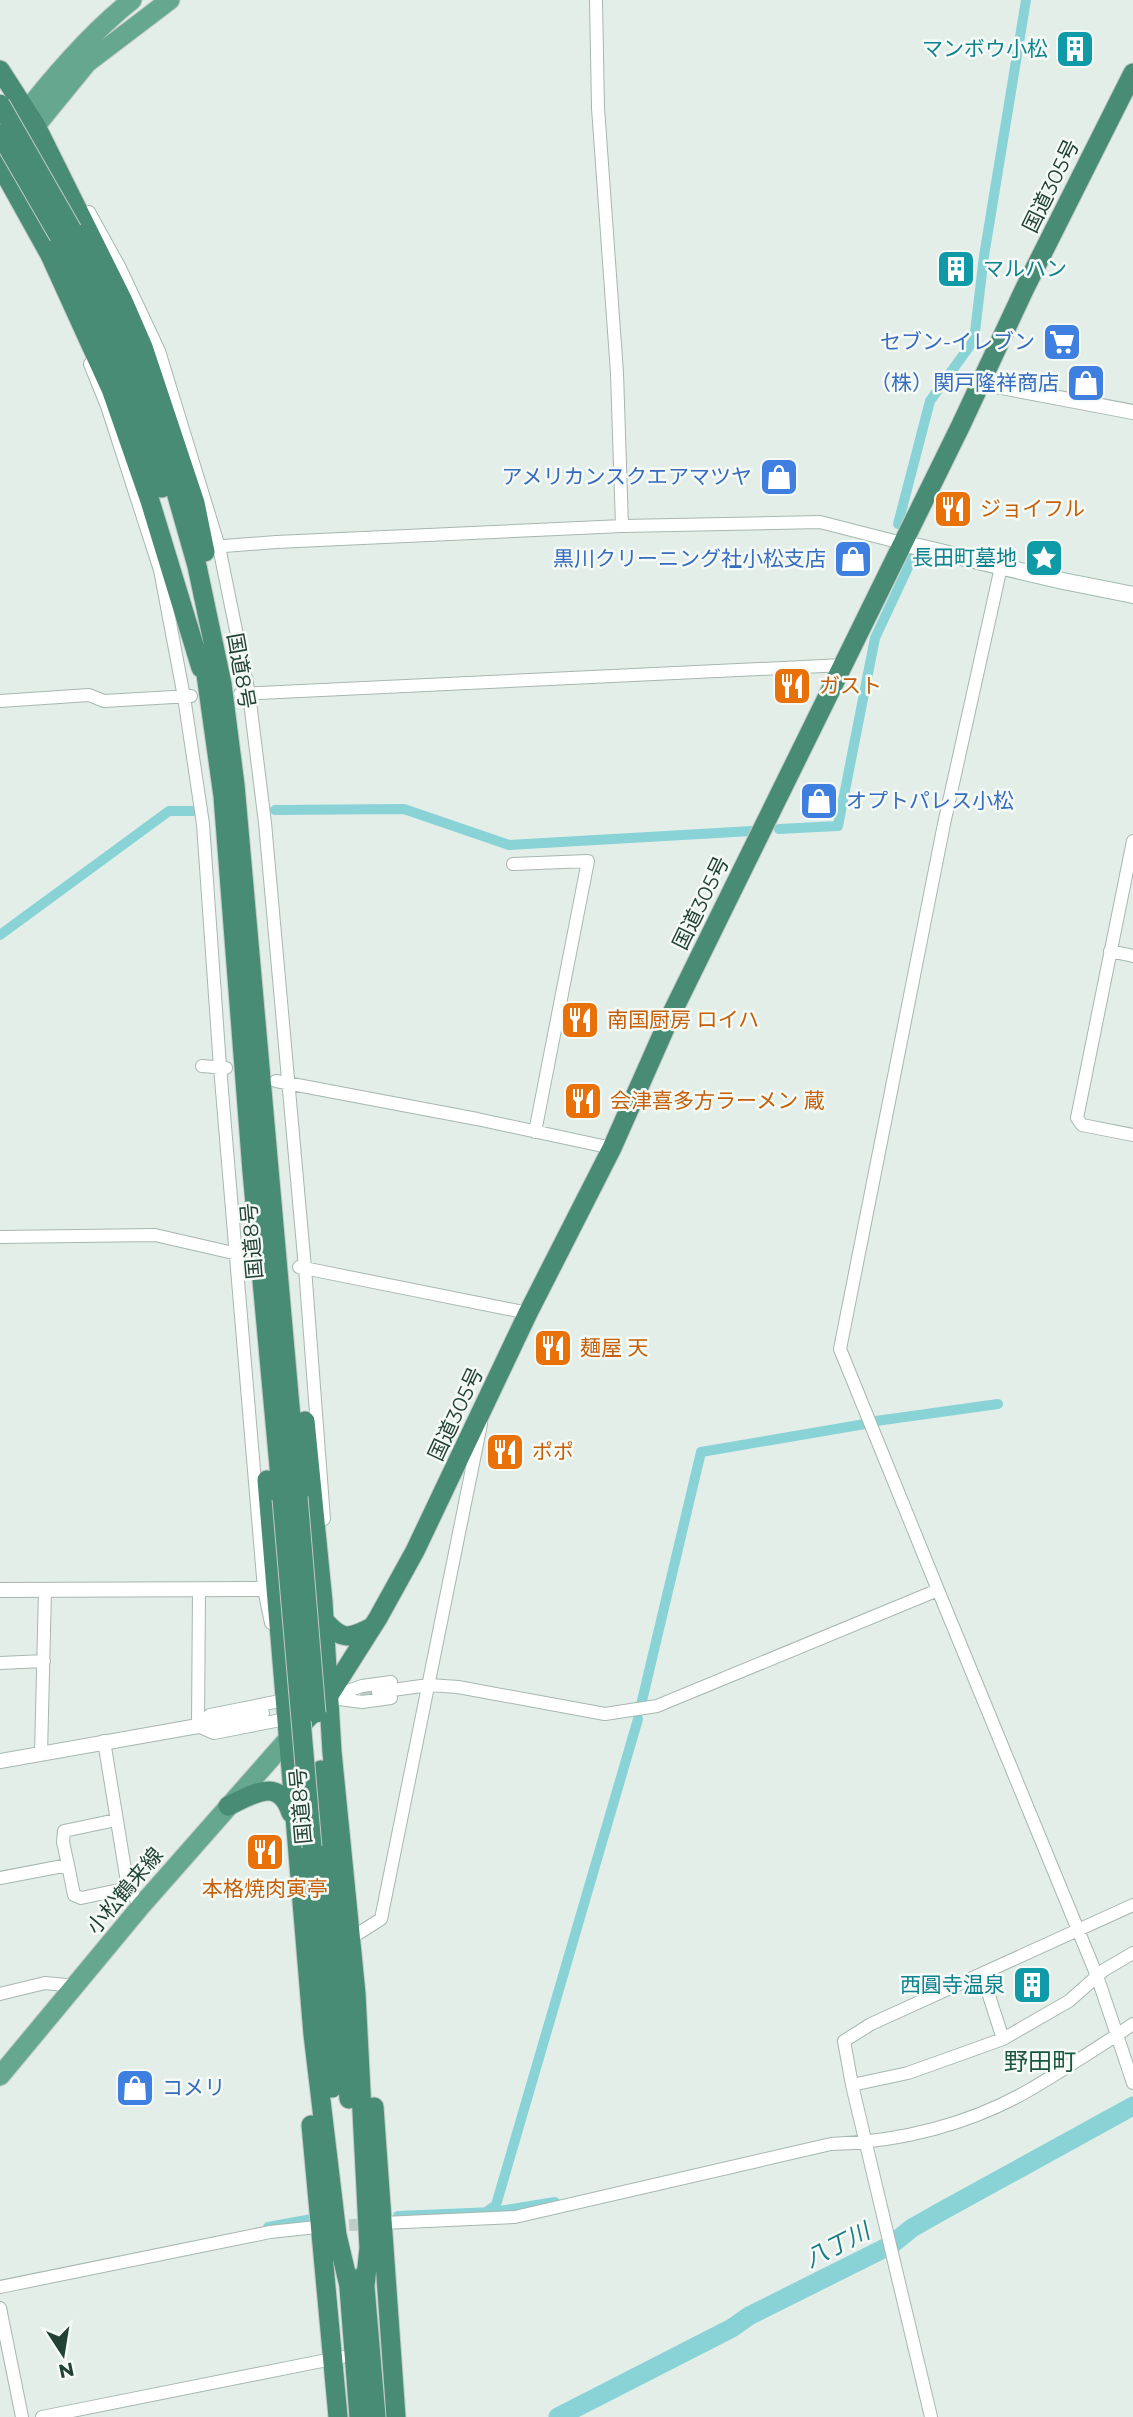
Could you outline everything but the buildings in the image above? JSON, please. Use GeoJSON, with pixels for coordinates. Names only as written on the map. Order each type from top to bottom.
{"type":"FeatureCollection","features":[{"type":"Feature","properties":{"kind":"highway"},"geometry":{"type":"LineString","coordinates":[[0,70],[31,118],[123,301],[143,347],[195,503],[225,663],[202,694]]}},
{"type":"Feature","properties":{"kind":"highway","name":"国道305号"},"geometry":{"type":"LineString","coordinates":[[286,1719],[328,1698],[415,1551],[528,1313],[612,1148],[670,1017],[1133,72]]}},
{"type":"Feature","properties":{"kind":"highway","name":"国道8号"},"geometry":{"type":"LineString","coordinates":[[0,104],[66,233],[89,297],[132,400],[187,572],[202,694],[223,796],[252,1171],[290,1498]]}},
{"type":"Feature","properties":{"kind":"highway","name":"国道8号"},"geometry":{"type":"LineString","coordinates":[[0,134],[66,233]]}},
{"type":"Feature","properties":{"kind":"highway"},"geometry":{"type":"LineString","coordinates":[[0,167],[50,255],[86,330],[120,415],[150,500],[194,642],[202,694]]}},
{"type":"Feature","properties":{"kind":"highway","name":"国道8号"},"geometry":{"type":"LineString","coordinates":[[202,694],[235,785],[267,1150],[290,1498],[307,1839],[357,2286],[376,2417]]}},
{"type":"Feature","properties":{"kind":"highway"},"geometry":{"type":"LineString","coordinates":[[267,1150],[290,1289],[321,1576],[332,1752],[356,1994],[369,2248],[357,2286]]}},
{"type":"Feature","properties":{"kind":"highway"},"geometry":{"type":"LineString","coordinates":[[252,1171],[245,1187],[286,1719],[307,1839]]}},
{"type":"Feature","properties":{"kind":"highway"},"geometry":{"type":"LineString","coordinates":[[324,1620],[343,1636],[355,1636],[372,1627]]}},
{"type":"Feature","properties":{"kind":"highway"},"geometry":{"type":"LineString","coordinates":[[332,1752],[345,1781],[383,2223],[387,2349],[396,2417]]}},
{"type":"Feature","properties":{"kind":"highway"},"geometry":{"type":"LineString","coordinates":[[228,1806],[268,1790],[278,1792],[288,1802],[307,1839]]}},
{"type":"Feature","properties":{"kind":"highway"},"geometry":{"type":"LineString","coordinates":[[307,1839],[289,1860],[289,1876],[338,2358],[338,2417]]}},
{"type":"Feature","properties":{"kind":"highway","name":"国道8号"},"geometry":{"type":"LineString","coordinates":[[357,2286],[359,2417]]}},
{"type":"Feature","properties":{"kind":"main road"},"geometry":{"type":"LineString","coordinates":[[0,167],[82,45],[132,0]]}},
{"type":"Feature","properties":{"kind":"main road"},"geometry":{"type":"LineString","coordinates":[[0,146],[87,63],[170,0]]}},
{"type":"Feature","properties":{"kind":"main road"},"geometry":{"type":"LineString","coordinates":[[902,543],[1133,595]]}},
{"type":"Feature","properties":{"kind":"main road","name":"小松鶴来線"},"geometry":{"type":"LineString","coordinates":[[0,2076],[228,1806],[286,1719]]}},
{"type":"Feature","properties":{"kind":"street"},"geometry":{"type":"LineString","coordinates":[[596,0],[598,108],[617,373],[622,526]]}},
{"type":"Feature","properties":{"kind":"street"},"geometry":{"type":"LineString","coordinates":[[61,176],[85,206],[120,268],[159,351],[214,547],[244,694],[265,823],[282,1082],[316,1395],[325,1544],[321,1576]]}},
{"type":"Feature","properties":{"kind":"street"},"geometry":{"type":"LineString","coordinates":[[50,255],[51,275],[107,406],[202,694],[203,824],[240,1254],[264,1589],[282,1664]]}},
{"type":"Feature","properties":{"kind":"street"},"geometry":{"type":"LineString","coordinates":[[980,383],[1133,412]]}},
{"type":"Feature","properties":{"kind":"street"},"geometry":{"type":"LineString","coordinates":[[214,547],[622,526],[820,522],[902,543]]}},
{"type":"Feature","properties":{"kind":"street"},"geometry":{"type":"LineString","coordinates":[[1001,567],[944,824],[840,1349],[1097,1976],[1132,2080]]}},
{"type":"Feature","properties":{"kind":"street"},"geometry":{"type":"LineString","coordinates":[[244,694],[842,665]]}},
{"type":"Feature","properties":{"kind":"street"},"geometry":{"type":"LineString","coordinates":[[0,701],[89,695],[104,701],[202,694]]}},
{"type":"Feature","properties":{"kind":"street"},"geometry":{"type":"LineString","coordinates":[[1133,841],[1077,1118],[1082,1125],[1133,1135]]}},
{"type":"Feature","properties":{"kind":"street"},"geometry":{"type":"LineString","coordinates":[[513,864],[588,861],[535,1132]]}},
{"type":"Feature","properties":{"kind":"street"},"geometry":{"type":"LineString","coordinates":[[1110,951],[1133,956]]}},
{"type":"Feature","properties":{"kind":"street"},"geometry":{"type":"LineString","coordinates":[[202,1066],[224,1068]]}},
{"type":"Feature","properties":{"kind":"street"},"geometry":{"type":"LineString","coordinates":[[282,1082],[612,1148]]}},
{"type":"Feature","properties":{"kind":"street"},"geometry":{"type":"LineString","coordinates":[[0,1237],[155,1235],[240,1254]]}},
{"type":"Feature","properties":{"kind":"street"},"geometry":{"type":"LineString","coordinates":[[301,1267],[528,1313]]}},
{"type":"Feature","properties":{"kind":"street"},"geometry":{"type":"LineString","coordinates":[[359,1933],[381,1919],[483,1410]]}},
{"type":"Feature","properties":{"kind":"street"},"geometry":{"type":"LineString","coordinates":[[198,1726],[199,1589]]}},
{"type":"Feature","properties":{"kind":"street"},"geometry":{"type":"LineString","coordinates":[[0,1590],[264,1589]]}},
{"type":"Feature","properties":{"kind":"street"},"geometry":{"type":"LineString","coordinates":[[41,1754],[45,1590]]}},
{"type":"Feature","properties":{"kind":"street"},"geometry":{"type":"LineString","coordinates":[[378,1692],[429,1685],[458,1687],[605,1714],[656,1706],[938,1590]]}},
{"type":"Feature","properties":{"kind":"street"},"geometry":{"type":"LineString","coordinates":[[0,1663],[44,1661]]}},
{"type":"Feature","properties":{"kind":"street"},"geometry":{"type":"LineString","coordinates":[[198,1726],[214,1733],[286,1719],[328,1698],[362,1702],[421,1693],[429,1685]]}},
{"type":"Feature","properties":{"kind":"street"},"geometry":{"type":"LineString","coordinates":[[0,1761],[263,1713]]}},
{"type":"Feature","properties":{"kind":"street"},"geometry":{"type":"LineString","coordinates":[[198,1726],[210,1715],[286,1719]]}},
{"type":"Feature","properties":{"kind":"street"},"geometry":{"type":"LineString","coordinates":[[104,1741],[128,1888],[141,1906]]}},
{"type":"Feature","properties":{"kind":"street"},"geometry":{"type":"LineString","coordinates":[[116,1820],[64,1831],[63,1842],[74,1895],[81,1898],[128,1888]]}},
{"type":"Feature","properties":{"kind":"street"},"geometry":{"type":"LineString","coordinates":[[0,1878],[68,1865]]}},
{"type":"Feature","properties":{"kind":"street"},"geometry":{"type":"LineString","coordinates":[[931,2417],[852,2085],[845,2040],[872,2024],[1133,1905]]}},
{"type":"Feature","properties":{"kind":"street"},"geometry":{"type":"LineString","coordinates":[[852,2085],[908,2073],[1003,2039],[1069,2001],[1097,1976],[1133,1953]]}},
{"type":"Feature","properties":{"kind":"street"},"geometry":{"type":"LineString","coordinates":[[982,1974],[1003,2039]]}},
{"type":"Feature","properties":{"kind":"street"},"geometry":{"type":"LineString","coordinates":[[0,1994],[46,1983],[76,1986]]}},
{"type":"Feature","properties":{"kind":"street"},"geometry":{"type":"LineString","coordinates":[[383,2223],[515,2217],[831,2144],[866,2143],[931,2130],[973,2117],[1029,2090],[1133,2024]]}},
{"type":"Feature","properties":{"kind":"street"},"geometry":{"type":"LineString","coordinates":[[0,2287],[270,2232],[325,2226]]}},
{"type":"Feature","properties":{"kind":"street"},"geometry":{"type":"LineString","coordinates":[[0,2308],[22,2417]]}},
{"type":"Feature","properties":{"kind":"street"},"geometry":{"type":"LineString","coordinates":[[43,2417],[338,2358]]}},
{"type":"Feature","properties":{"kind":"waterway"},"geometry":{"type":"LineString","coordinates":[[898,524],[930,401],[974,340],[984,256],[1026,0]]}},
{"type":"Feature","properties":{"kind":"waterway"},"geometry":{"type":"LineString","coordinates":[[779,829],[838,826],[875,638],[913,557]]}},
{"type":"Feature","properties":{"kind":"waterway"},"geometry":{"type":"LineString","coordinates":[[275,810],[404,809],[509,845],[752,831]]}},
{"type":"Feature","properties":{"kind":"waterway"},"geometry":{"type":"LineString","coordinates":[[0,935],[169,811],[194,811]]}},
{"type":"Feature","properties":{"kind":"waterway"},"geometry":{"type":"LineString","coordinates":[[876,1421],[998,1404]]}},
{"type":"Feature","properties":{"kind":"waterway"},"geometry":{"type":"LineString","coordinates":[[641,1705],[701,1452],[865,1424]]}},
{"type":"Feature","properties":{"kind":"waterway"},"geometry":{"type":"LineString","coordinates":[[486,2212],[496,2205],[638,1719]]}},
{"type":"Feature","properties":{"kind":"waterway","name":"八丁川"},"geometry":{"type":"LineString","coordinates":[[558,2417],[891,2245],[912,2228],[1133,2106]]}},
{"type":"Feature","properties":{"kind":"waterway"},"geometry":{"type":"LineString","coordinates":[[398,2216],[493,2212],[555,2202]]}},
{"type":"Feature","properties":{"kind":"waterway"},"geometry":{"type":"LineString","coordinates":[[268,2227],[312,2219]]}},
{"type":"Feature","properties":{"kind":"tunnel"},"geometry":{"type":"LineString","coordinates":[[343,1699],[378,1692]]}},
{"type":"Feature","properties":{"kind":"tunnel"},"geometry":{"type":"LineString","coordinates":[[331,2226],[372,2224]]}},
{"type":"Feature","properties":{"kind":"place","name":"マンボウ小松"},"geometry":{"type":"Point","coordinates":[1075,49]}},
{"type":"Feature","properties":{"kind":"place","name":"マルハン"},"geometry":{"type":"Point","coordinates":[956,269]}},
{"type":"Feature","properties":{"kind":"place","name":"セブン-イレブン"},"geometry":{"type":"Point","coordinates":[1062,342]}},
{"type":"Feature","properties":{"kind":"place","name":"（株）関戸隆祥商店"},"geometry":{"type":"Point","coordinates":[1086,383]}},
{"type":"Feature","properties":{"kind":"place","name":"アメリカンスクエアマツヤ"},"geometry":{"type":"Point","coordinates":[779,477]}},
{"type":"Feature","properties":{"kind":"place","name":"ジョイフル"},"geometry":{"type":"Point","coordinates":[953,509]}},
{"type":"Feature","properties":{"kind":"place","name":"長田町墓地"},"geometry":{"type":"Point","coordinates":[1044,558]}},
{"type":"Feature","properties":{"kind":"place","name":"黒川クリーニング社小松支店"},"geometry":{"type":"Point","coordinates":[853,559]}},
{"type":"Feature","properties":{"kind":"place","name":"ガスト"},"geometry":{"type":"Point","coordinates":[792,686]}},
{"type":"Feature","properties":{"kind":"place","name":"オプトパレス小松"},"geometry":{"type":"Point","coordinates":[819,801]}},
{"type":"Feature","properties":{"kind":"place","name":"南国厨房 ロイハ"},"geometry":{"type":"Point","coordinates":[580,1020]}},
{"type":"Feature","properties":{"kind":"place","name":"会津喜多方ラーメン 蔵"},"geometry":{"type":"Point","coordinates":[583,1101]}},
{"type":"Feature","properties":{"kind":"place","name":"麺屋 天"},"geometry":{"type":"Point","coordinates":[553,1348]}},
{"type":"Feature","properties":{"kind":"place","name":"ポポ"},"geometry":{"type":"Point","coordinates":[505,1452]}},
{"type":"Feature","properties":{"kind":"place","name":"本格焼肉寅亭"},"geometry":{"type":"Point","coordinates":[265,1852]}},
{"type":"Feature","properties":{"kind":"place","name":"西圓寺温泉"},"geometry":{"type":"Point","coordinates":[1032,1985]}},
{"type":"Feature","properties":{"kind":"place","name":"コメリ"},"geometry":{"type":"Point","coordinates":[135,2088]}},
{"type":"Feature","properties":{"kind":"district","name":"野田町"},"geometry":{"type":"Point","coordinates":[1040,2062]}}]}
